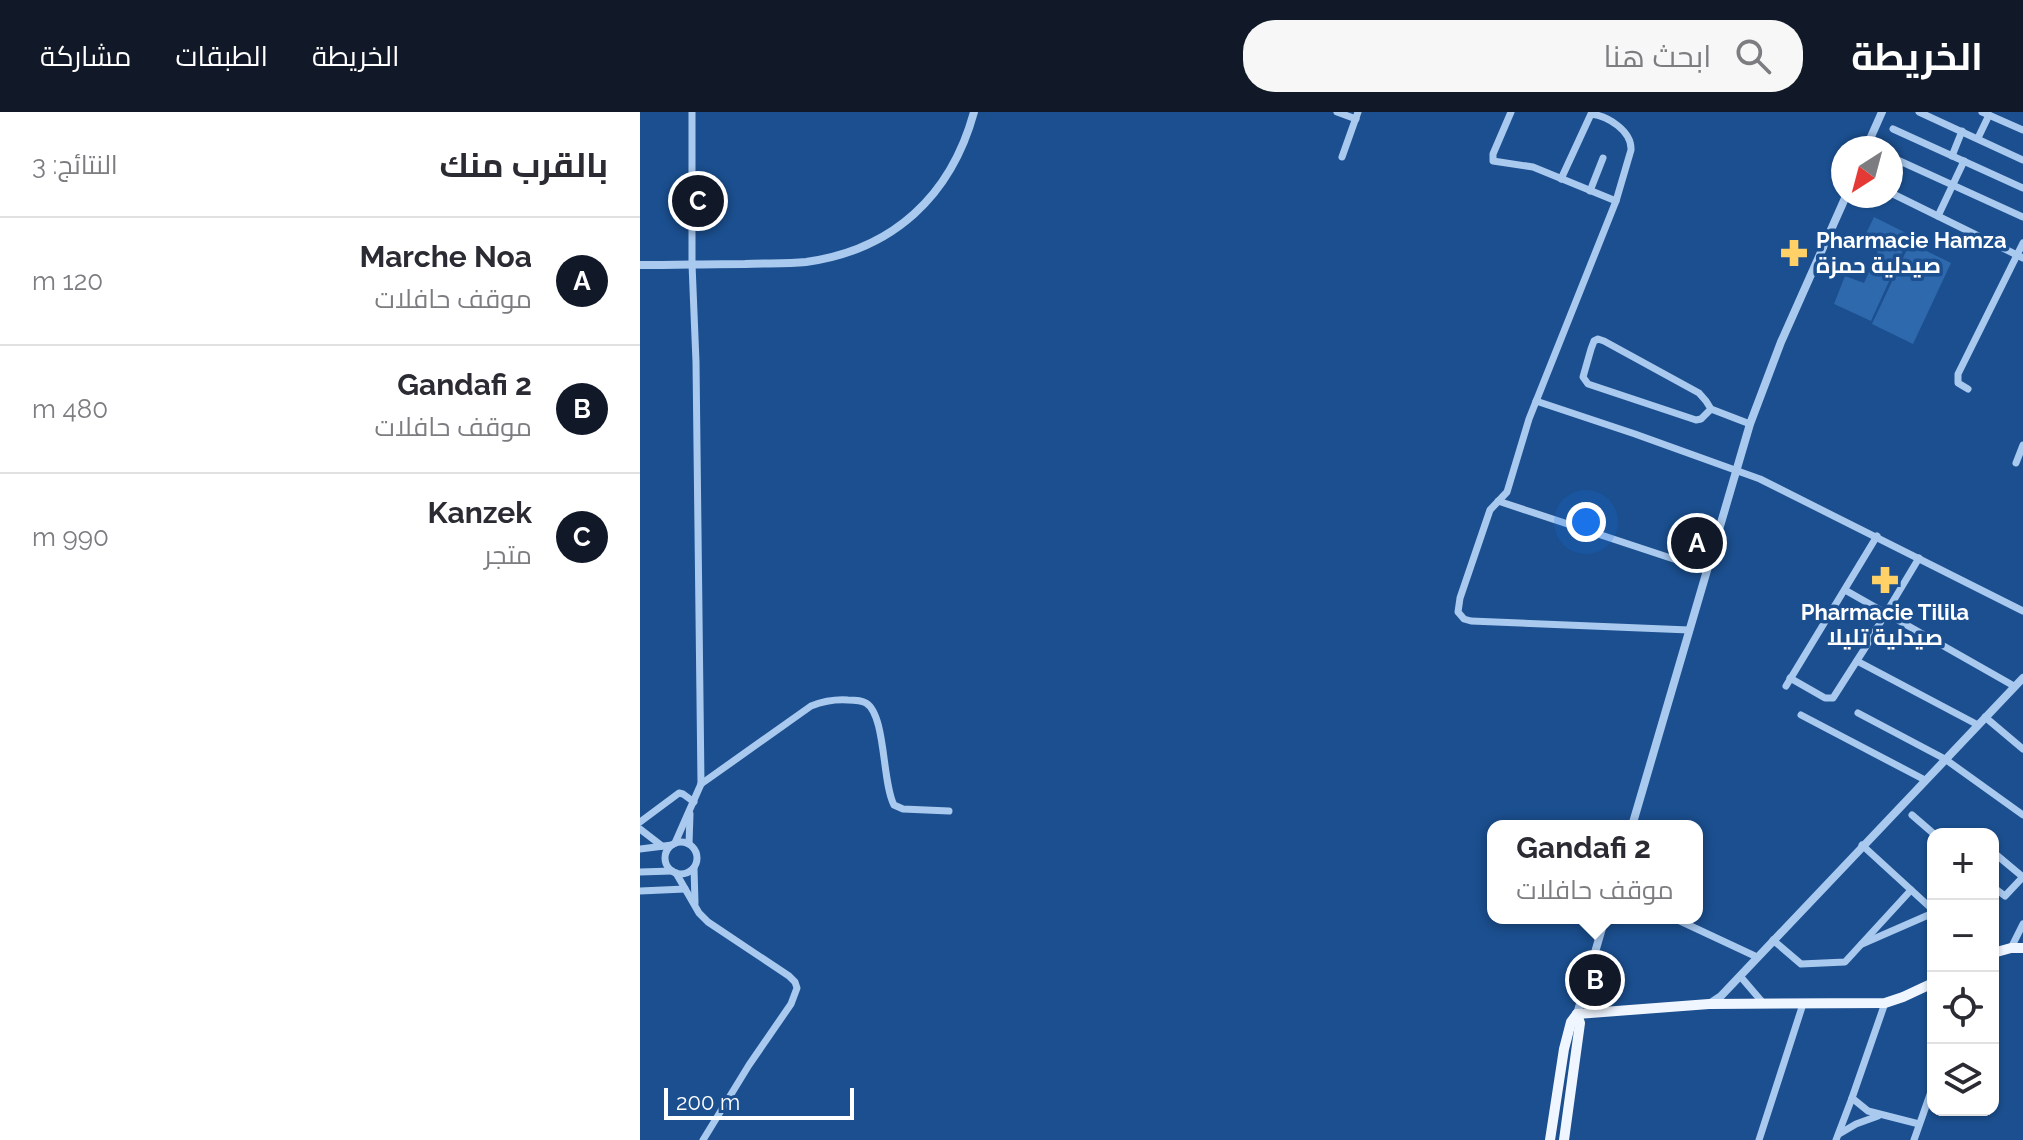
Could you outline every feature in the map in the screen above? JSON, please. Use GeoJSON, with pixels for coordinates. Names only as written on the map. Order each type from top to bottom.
{"type":"FeatureCollection","features":[{"type":"Feature","properties":{"kind":"main road"},"geometry":{"type":"LineString","coordinates":[[1550,1140],[1564,1049],[1571,1022],[1577,1014],[1709,1004],[1885,1003],[1927,986]]}},
{"type":"Feature","properties":{"kind":"main road"},"geometry":{"type":"LineString","coordinates":[[1564,1140],[1580,1023],[1577,1014]]}},
{"type":"Feature","properties":{"kind":"street"},"geometry":{"type":"LineString","coordinates":[[692,112],[701,784],[665,858],[667,866],[708,922],[789,976],[797,988],[791,1004],[703,1140]]}},
{"type":"Feature","properties":{"kind":"street"},"geometry":{"type":"LineString","coordinates":[[640,265],[802,262],[852,251],[885,236],[911,218],[940,187],[956,160],[974,112]]}},
{"type":"Feature","properties":{"kind":"street"},"geometry":{"type":"LineString","coordinates":[[1337,112],[1357,116],[1342,157]]}},
{"type":"Feature","properties":{"kind":"street"},"geometry":{"type":"LineString","coordinates":[[1511,112],[1493,154],[1493,161],[1533,167],[1616,201]]}},
{"type":"Feature","properties":{"kind":"street"},"geometry":{"type":"LineString","coordinates":[[1871,136],[1882,112]]}},
{"type":"Feature","properties":{"kind":"street"},"geometry":{"type":"LineString","coordinates":[[1919,112],[2023,160]]}},
{"type":"Feature","properties":{"kind":"street"},"geometry":{"type":"LineString","coordinates":[[1978,138],[1985,113],[2023,130]]}},
{"type":"Feature","properties":{"kind":"street"},"geometry":{"type":"LineString","coordinates":[[1561,179],[1589,115],[1597,114],[1625,132],[1630,139],[1632,146],[1616,201],[1536,401],[1507,492],[1490,510],[1458,612],[1464,619],[1689,630]]}},
{"type":"Feature","properties":{"kind":"street"},"geometry":{"type":"LineString","coordinates":[[1893,129],[2023,188]]}},
{"type":"Feature","properties":{"kind":"street"},"geometry":{"type":"LineString","coordinates":[[1952,156],[1962,131]]}},
{"type":"Feature","properties":{"kind":"street"},"geometry":{"type":"LineString","coordinates":[[1590,191],[1603,158]]}},
{"type":"Feature","properties":{"kind":"street"},"geometry":{"type":"LineString","coordinates":[[1938,216],[1964,161]]}},
{"type":"Feature","properties":{"kind":"street"},"geometry":{"type":"LineString","coordinates":[[1903,163],[2023,217]]}},
{"type":"Feature","properties":{"kind":"street"},"geometry":{"type":"LineString","coordinates":[[1903,199],[2019,256]]}},
{"type":"Feature","properties":{"kind":"street"},"geometry":{"type":"LineString","coordinates":[[1634,820],[1750,424],[1781,342],[1841,208]]}},
{"type":"Feature","properties":{"kind":"street"},"geometry":{"type":"LineString","coordinates":[[1968,389],[1958,383],[1957,377],[2023,243]]}},
{"type":"Feature","properties":{"kind":"street"},"geometry":{"type":"LineString","coordinates":[[1711,409],[1696,420],[1588,384],[1583,377],[1593,343],[1598,339],[1604,341],[1699,393],[1711,409],[1750,424]]}},
{"type":"Feature","properties":{"kind":"street"},"geometry":{"type":"LineString","coordinates":[[1536,401],[1774,486],[2023,611]]}},
{"type":"Feature","properties":{"kind":"street"},"geometry":{"type":"LineString","coordinates":[[2016,463],[2023,445]]}},
{"type":"Feature","properties":{"kind":"street"},"geometry":{"type":"LineString","coordinates":[[1498,501],[1707,570]]}},
{"type":"Feature","properties":{"kind":"street"},"geometry":{"type":"LineString","coordinates":[[1877,536],[1788,682],[1831,699],[1919,558]]}},
{"type":"Feature","properties":{"kind":"street"},"geometry":{"type":"LineString","coordinates":[[1845,590],[2014,686]]}},
{"type":"Feature","properties":{"kind":"street"},"geometry":{"type":"LineString","coordinates":[[1857,661],[1982,721],[2023,749]]}},
{"type":"Feature","properties":{"kind":"street"},"geometry":{"type":"LineString","coordinates":[[1709,1004],[1721,996],[2023,678]]}},
{"type":"Feature","properties":{"kind":"street"},"geometry":{"type":"LineString","coordinates":[[701,784],[811,706],[830,700],[859,701],[869,705],[874,712],[892,803],[903,809],[949,811]]}},
{"type":"Feature","properties":{"kind":"street"},"geometry":{"type":"LineString","coordinates":[[1858,713],[1945,759],[2023,815]]}},
{"type":"Feature","properties":{"kind":"street"},"geometry":{"type":"LineString","coordinates":[[1801,715],[1925,780]]}},
{"type":"Feature","properties":{"kind":"street"},"geometry":{"type":"LineString","coordinates":[[640,822],[679,793],[694,802]]}},
{"type":"Feature","properties":{"kind":"street"},"geometry":{"type":"LineString","coordinates":[[689,844],[690,812]]}},
{"type":"Feature","properties":{"kind":"street"},"geometry":{"type":"LineString","coordinates":[[1912,815],[1927,828]]}},
{"type":"Feature","properties":{"kind":"street"},"geometry":{"type":"LineString","coordinates":[[640,829],[662,846]]}},
{"type":"Feature","properties":{"kind":"street"},"geometry":{"type":"LineString","coordinates":[[640,849],[683,842],[689,844],[697,854],[694,868],[695,905]]}},
{"type":"Feature","properties":{"kind":"street"},"geometry":{"type":"LineString","coordinates":[[1862,845],[1927,906]]}},
{"type":"Feature","properties":{"kind":"street"},"geometry":{"type":"LineString","coordinates":[[1999,857],[2023,877],[2005,896],[1999,892]]}},
{"type":"Feature","properties":{"kind":"street"},"geometry":{"type":"LineString","coordinates":[[640,872],[684,874],[694,868]]}},
{"type":"Feature","properties":{"kind":"street"},"geometry":{"type":"LineString","coordinates":[[640,891],[685,889]]}},
{"type":"Feature","properties":{"kind":"street"},"geometry":{"type":"LineString","coordinates":[[1773,940],[1804,965],[1845,962],[1911,890]]}},
{"type":"Feature","properties":{"kind":"street"},"geometry":{"type":"LineString","coordinates":[[1860,945],[1927,915]]}},
{"type":"Feature","properties":{"kind":"street"},"geometry":{"type":"LineString","coordinates":[[1577,1014],[1603,924]]}},
{"type":"Feature","properties":{"kind":"street"},"geometry":{"type":"LineString","coordinates":[[1686,924],[1757,957]]}},
{"type":"Feature","properties":{"kind":"street"},"geometry":{"type":"LineString","coordinates":[[2017,948],[2023,924]]}},
{"type":"Feature","properties":{"kind":"street"},"geometry":{"type":"LineString","coordinates":[[1740,976],[1764,1004]]}},
{"type":"Feature","properties":{"kind":"street"},"geometry":{"type":"LineString","coordinates":[[1836,1138],[1885,1003]]}},
{"type":"Feature","properties":{"kind":"street"},"geometry":{"type":"LineString","coordinates":[[1759,1140],[1803,1004]]}},
{"type":"Feature","properties":{"kind":"street"},"geometry":{"type":"LineString","coordinates":[[1852,1098],[1862,1108],[1919,1124]]}},
{"type":"Feature","properties":{"kind":"street"},"geometry":{"type":"LineString","coordinates":[[1914,1140],[1927,1102]]}},
{"type":"Feature","properties":{"kind":"street"},"geometry":{"type":"LineString","coordinates":[[1836,1138],[1856,1124],[1881,1115]]}},
{"type":"Feature","properties":{"kind":"shaded area"},"geometry":{"type":"Polygon","coordinates":[[[1874,217],[1910,235],[1871,321],[1834,304],[1845,276],[1864,283],[1878,252],[1861,244],[1874,217]]]}},
{"type":"Feature","properties":{"kind":"shaded area"},"geometry":{"type":"Polygon","coordinates":[[[1910,243],[1951,263],[1913,344],[1872,324],[1910,243]]]}},
{"type":"Feature","properties":{"kind":"place","name":"Kanzek"},"geometry":{"type":"Point","coordinates":[698,201]}},
{"type":"Feature","properties":{"kind":"place","name":"Pharmacie Hamza صيدلية حمزة"},"geometry":{"type":"Point","coordinates":[1794,253]}},
{"type":"Feature","properties":{"kind":"place","name":"Marche Noa"},"geometry":{"type":"Point","coordinates":[1697,543]}},
{"type":"Feature","properties":{"kind":"place","name":"Pharmacie Tilila صيدلية تليلا"},"geometry":{"type":"Point","coordinates":[1885,580]}},
{"type":"Feature","properties":{"kind":"place","name":"Gandafi 2"},"geometry":{"type":"Point","coordinates":[1595,980]}}]}
